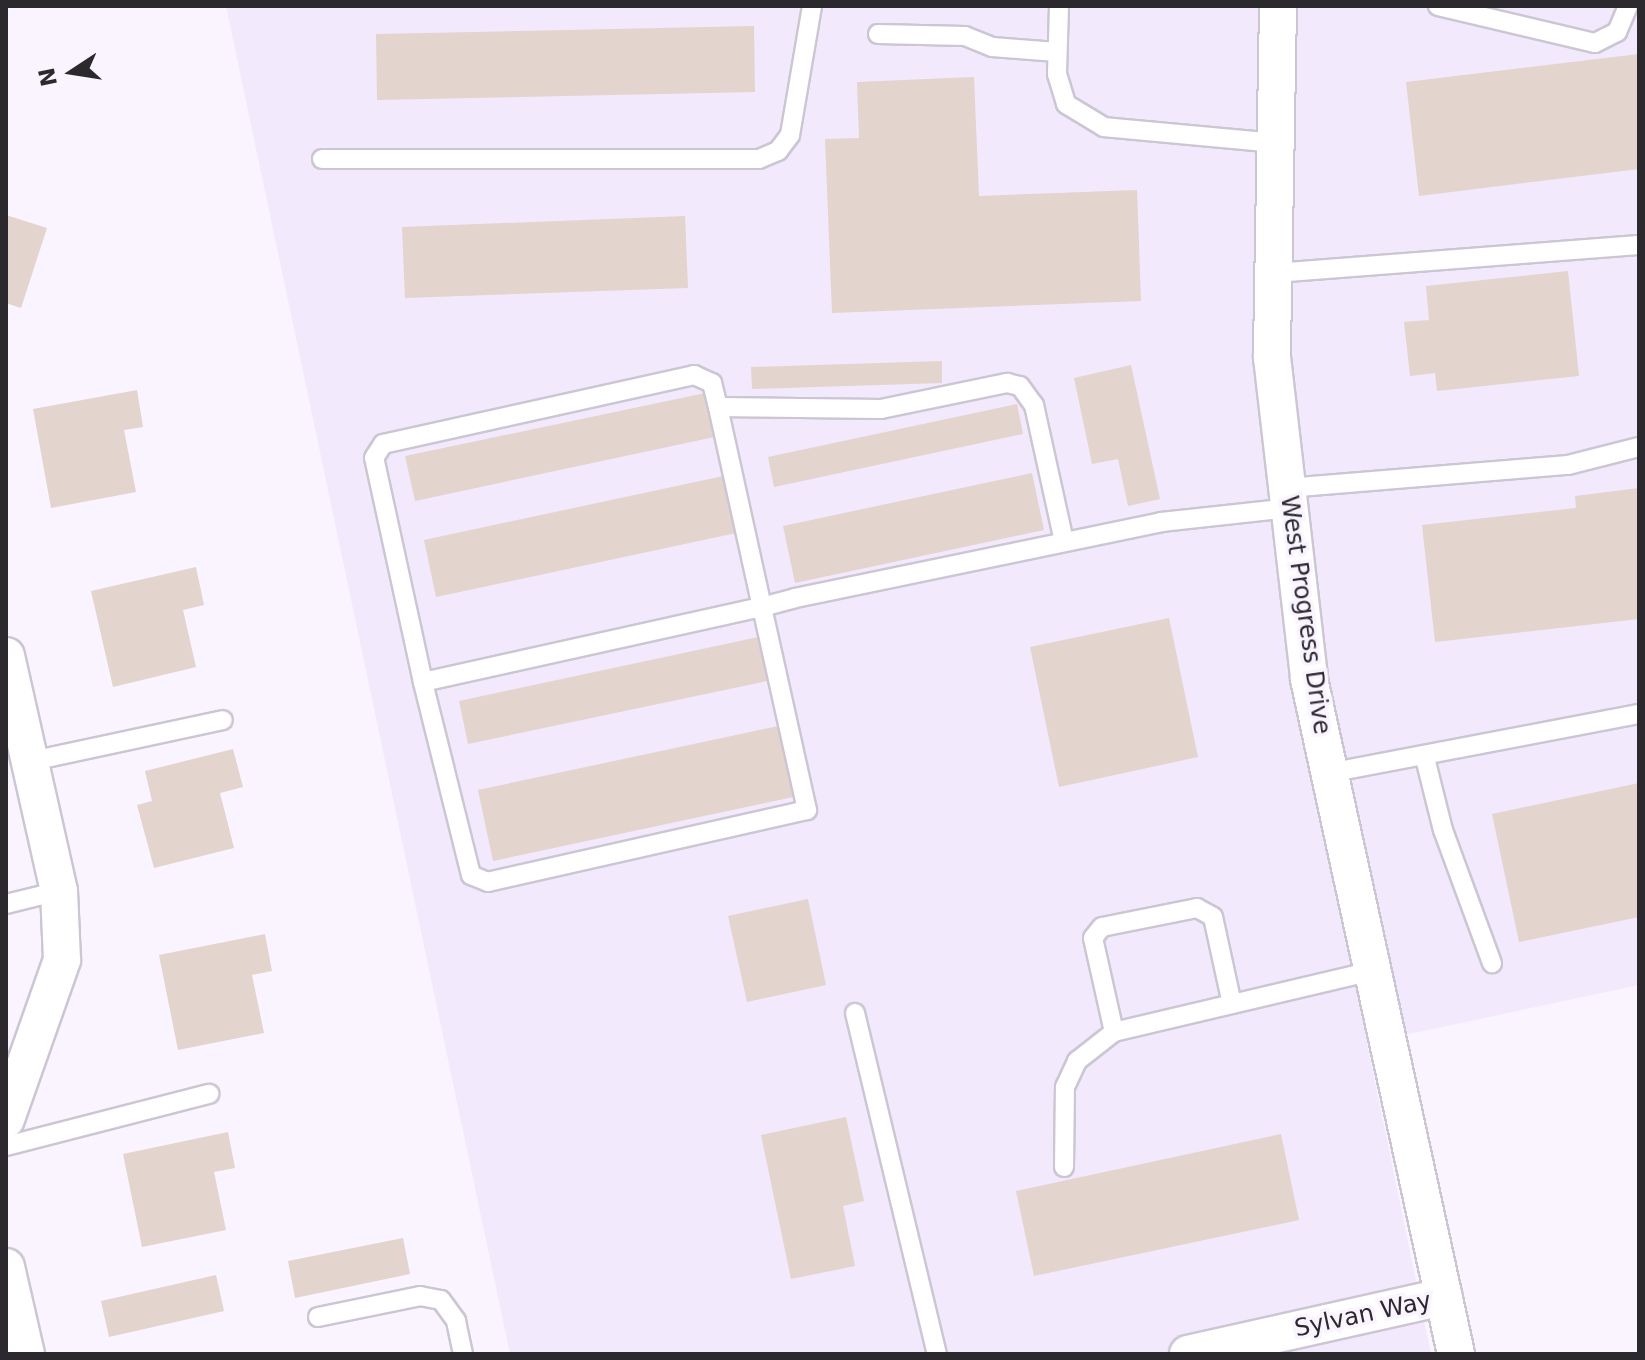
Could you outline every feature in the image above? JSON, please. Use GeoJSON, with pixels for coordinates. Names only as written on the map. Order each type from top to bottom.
{"type":"FeatureCollection","features":[{"type":"Feature","properties":{"kind":"street","name":"West Progress Drive"},"geometry":{"type":"LineString","coordinates":[[1278,6],[1272,357],[1309,679],[1456,1354]]}},
{"type":"Feature","properties":{"kind":"street"},"geometry":{"type":"LineString","coordinates":[[6,656],[59,891],[62,960],[6,1119]]}},
{"type":"Feature","properties":{"kind":"street"},"geometry":{"type":"LineString","coordinates":[[6,1267],[26,1354]]}},
{"type":"Feature","properties":{"kind":"street","name":"Sylvan Way"},"geometry":{"type":"LineString","coordinates":[[1188,1354],[1444,1297]]}},
{"type":"Feature","properties":{"kind":"lane"},"geometry":{"type":"LineString","coordinates":[[322,159],[759,159],[778,151],[790,135],[812,6]]}},
{"type":"Feature","properties":{"kind":"lane"},"geometry":{"type":"LineString","coordinates":[[1059,6],[1057,52],[1066,104],[1104,127],[1275,143]]}},
{"type":"Feature","properties":{"kind":"lane"},"geometry":{"type":"LineString","coordinates":[[1438,6],[1595,43],[1617,32],[1628,6]]}},
{"type":"Feature","properties":{"kind":"lane"},"geometry":{"type":"LineString","coordinates":[[878,34],[965,36],[992,47],[1057,52]]}},
{"type":"Feature","properties":{"kind":"lane"},"geometry":{"type":"LineString","coordinates":[[1274,273],[1639,245]]}},
{"type":"Feature","properties":{"kind":"lane"},"geometry":{"type":"LineString","coordinates":[[694,375],[712,383],[762,607],[807,810],[488,882],[471,875],[463,861],[374,458],[383,444],[694,375]]}},
{"type":"Feature","properties":{"kind":"lane"},"geometry":{"type":"LineString","coordinates":[[718,407],[881,409],[1007,383],[1020,386],[1034,405],[1064,542]]}},
{"type":"Feature","properties":{"kind":"lane"},"geometry":{"type":"LineString","coordinates":[[423,682],[1161,522],[1288,498],[1568,465],[1639,447]]}},
{"type":"Feature","properties":{"kind":"lane"},"geometry":{"type":"LineString","coordinates":[[1329,773],[1425,758],[1639,714]]}},
{"type":"Feature","properties":{"kind":"lane"},"geometry":{"type":"LineString","coordinates":[[32,761],[223,720]]}},
{"type":"Feature","properties":{"kind":"lane"},"geometry":{"type":"LineString","coordinates":[[1425,758],[1460,883],[1492,963]]}},
{"type":"Feature","properties":{"kind":"lane"},"geometry":{"type":"LineString","coordinates":[[6,904],[59,891]]}},
{"type":"Feature","properties":{"kind":"lane"},"geometry":{"type":"LineString","coordinates":[[1114,1032],[1093,938],[1102,927],[1197,908],[1213,917],[1232,1004]]}},
{"type":"Feature","properties":{"kind":"lane"},"geometry":{"type":"LineString","coordinates":[[1064,1167],[1065,1087],[1077,1061],[1114,1032],[1372,971]]}},
{"type":"Feature","properties":{"kind":"lane"},"geometry":{"type":"LineString","coordinates":[[855,1013],[937,1354]]}},
{"type":"Feature","properties":{"kind":"lane"},"geometry":{"type":"LineString","coordinates":[[6,1146],[209,1094]]}},
{"type":"Feature","properties":{"kind":"lane"},"geometry":{"type":"LineString","coordinates":[[318,1317],[420,1296],[441,1300],[456,1321],[463,1354]]}},
{"type":"Feature","properties":{"kind":"shaded area"},"geometry":{"type":"Polygon","coordinates":[[[226,6],[1639,6],[1639,985],[1367,1043],[1431,1354],[510,1354],[226,6]]]}},
{"type":"Feature","properties":{"kind":"building"},"geometry":{"type":"Polygon","coordinates":[[[754,26],[755,92],[377,100],[376,34],[754,26]]]}},
{"type":"Feature","properties":{"kind":"building"},"geometry":{"type":"Polygon","coordinates":[[[1639,54],[1639,169],[1419,196],[1406,82],[1639,54]]]}},
{"type":"Feature","properties":{"kind":"building"},"geometry":{"type":"Polygon","coordinates":[[[974,77],[979,196],[1137,190],[1141,301],[832,313],[825,139],[859,138],[857,82],[974,77]]]}},
{"type":"Feature","properties":{"kind":"building"},"geometry":{"type":"Polygon","coordinates":[[[6,215],[47,228],[21,308],[6,303],[6,215]]]}},
{"type":"Feature","properties":{"kind":"building"},"geometry":{"type":"Polygon","coordinates":[[[685,216],[688,288],[405,298],[402,227],[685,216]]]}},
{"type":"Feature","properties":{"kind":"building"},"geometry":{"type":"Polygon","coordinates":[[[1568,271],[1579,376],[1437,391],[1435,373],[1410,376],[1404,322],[1429,320],[1426,286],[1568,271]]]}},
{"type":"Feature","properties":{"kind":"building"},"geometry":{"type":"Polygon","coordinates":[[[942,361],[942,383],[752,389],[751,367],[942,361]]]}},
{"type":"Feature","properties":{"kind":"building"},"geometry":{"type":"Polygon","coordinates":[[[1131,365],[1160,499],[1128,506],[1118,459],[1092,464],[1074,378],[1131,365]]]}},
{"type":"Feature","properties":{"kind":"building"},"geometry":{"type":"Polygon","coordinates":[[[137,390],[143,427],[124,430],[136,492],[51,508],[33,409],[137,390]]]}},
{"type":"Feature","properties":{"kind":"building"},"geometry":{"type":"Polygon","coordinates":[[[710,392],[719,436],[415,501],[405,456],[710,392]]]}},
{"type":"Feature","properties":{"kind":"building"},"geometry":{"type":"Polygon","coordinates":[[[1017,404],[1023,434],[774,487],[768,457],[1017,404]]]}},
{"type":"Feature","properties":{"kind":"building"},"geometry":{"type":"Polygon","coordinates":[[[1032,473],[1044,530],[795,583],[783,526],[1032,473]]]}},
{"type":"Feature","properties":{"kind":"building"},"geometry":{"type":"Polygon","coordinates":[[[728,475],[741,532],[436,597],[424,540],[728,475]]]}},
{"type":"Feature","properties":{"kind":"building"},"geometry":{"type":"Polygon","coordinates":[[[1639,488],[1639,619],[1435,642],[1422,525],[1576,508],[1575,496],[1639,488]]]}},
{"type":"Feature","properties":{"kind":"building"},"geometry":{"type":"Polygon","coordinates":[[[196,567],[204,605],[183,610],[196,667],[113,687],[91,591],[196,567]]]}},
{"type":"Feature","properties":{"kind":"building"},"geometry":{"type":"Polygon","coordinates":[[[1169,618],[1198,757],[1059,787],[1030,647],[1169,618]]]}},
{"type":"Feature","properties":{"kind":"building"},"geometry":{"type":"Polygon","coordinates":[[[763,636],[772,680],[468,744],[459,701],[763,636]]]}},
{"type":"Feature","properties":{"kind":"building"},"geometry":{"type":"Polygon","coordinates":[[[783,725],[798,796],[493,861],[478,790],[783,725]]]}},
{"type":"Feature","properties":{"kind":"building"},"geometry":{"type":"Polygon","coordinates":[[[233,749],[243,787],[220,793],[234,848],[154,868],[137,805],[152,801],[145,771],[233,749]]]}},
{"type":"Feature","properties":{"kind":"building"},"geometry":{"type":"Polygon","coordinates":[[[1639,783],[1639,917],[1519,942],[1492,814],[1639,783]]]}},
{"type":"Feature","properties":{"kind":"building"},"geometry":{"type":"Polygon","coordinates":[[[808,899],[826,985],[747,1002],[728,916],[808,899]]]}},
{"type":"Feature","properties":{"kind":"building"},"geometry":{"type":"Polygon","coordinates":[[[265,934],[272,971],[252,975],[264,1033],[178,1050],[159,955],[265,934]]]}},
{"type":"Feature","properties":{"kind":"building"},"geometry":{"type":"Polygon","coordinates":[[[846,1117],[864,1201],[843,1206],[855,1266],[791,1279],[761,1135],[846,1117]]]}},
{"type":"Feature","properties":{"kind":"building"},"geometry":{"type":"Polygon","coordinates":[[[228,1132],[235,1168],[214,1172],[226,1230],[142,1247],[123,1154],[228,1132]]]}},
{"type":"Feature","properties":{"kind":"building"},"geometry":{"type":"Polygon","coordinates":[[[1281,1134],[1299,1220],[1034,1276],[1016,1191],[1281,1134]]]}},
{"type":"Feature","properties":{"kind":"building"},"geometry":{"type":"Polygon","coordinates":[[[403,1238],[410,1274],[295,1298],[288,1261],[403,1238]]]}},
{"type":"Feature","properties":{"kind":"building"},"geometry":{"type":"Polygon","coordinates":[[[216,1275],[224,1311],[109,1337],[101,1301],[216,1275]]]}}]}
